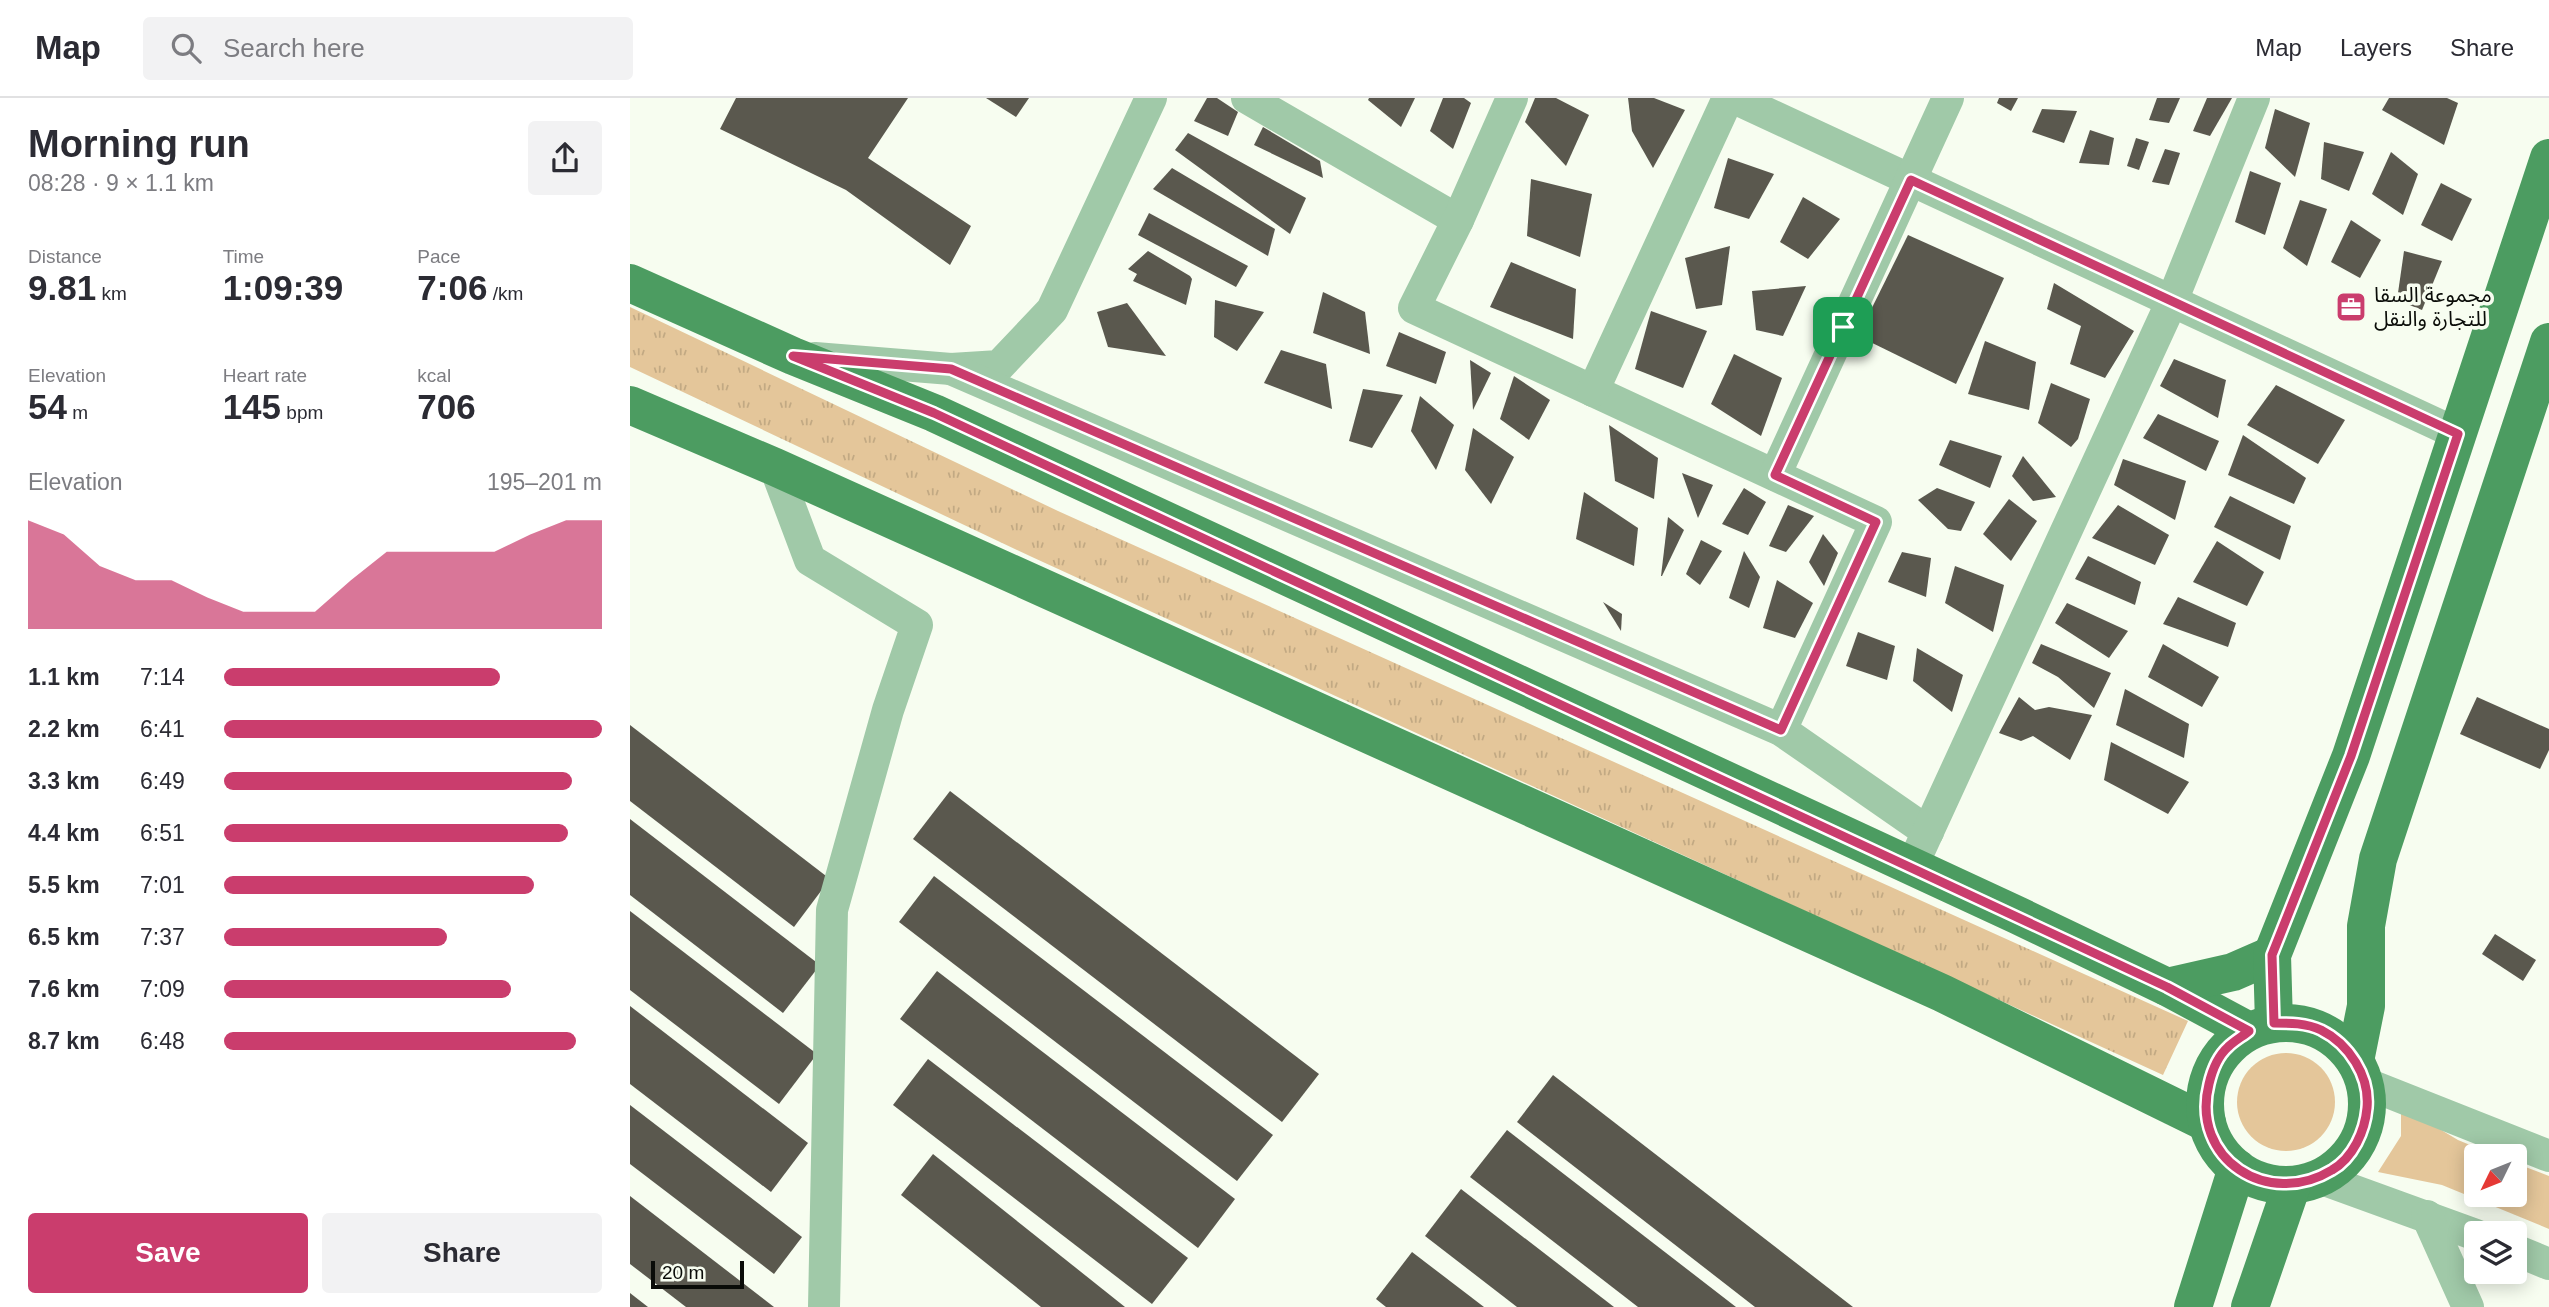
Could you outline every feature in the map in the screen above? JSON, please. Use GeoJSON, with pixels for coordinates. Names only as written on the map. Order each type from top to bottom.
{"type":"FeatureCollection","features":[{"type":"Feature","properties":{"kind":"main road"},"geometry":{"type":"LineString","coordinates":[[2262,1027],[2272,955],[2351,756],[2549,158]]}},
{"type":"Feature","properties":{"kind":"main road"},"geometry":{"type":"LineString","coordinates":[[630,283],[793,356],[934,413],[2167,987],[2262,1027]]}},
{"type":"Feature","properties":{"kind":"main road"},"geometry":{"type":"LineString","coordinates":[[2360,1072],[2340,1043],[2320,1030],[2298,1023],[2262,1027],[2227,1047],[2212,1070],[2206,1096],[2207,1124],[2219,1148],[2237,1168],[2272,1184],[2305,1181],[2339,1166],[2354,1149],[2364,1129],[2368,1106],[2360,1072],[2366,1006],[2366,926],[2378,859],[2549,342]]}},
{"type":"Feature","properties":{"kind":"main road"},"geometry":{"type":"LineString","coordinates":[[630,405],[775,467],[1942,993],[2207,1124]]}},
{"type":"Feature","properties":{"kind":"main road"},"geometry":{"type":"LineString","coordinates":[[2167,987],[2233,972],[2272,955]]}},
{"type":"Feature","properties":{"kind":"main road"},"geometry":{"type":"LineString","coordinates":[[2193,1307],[2237,1168]]}},
{"type":"Feature","properties":{"kind":"main road"},"geometry":{"type":"LineString","coordinates":[[2250,1307],[2305,1181]]}},
{"type":"Feature","properties":{"kind":"street"},"geometry":{"type":"LineString","coordinates":[[793,356],[951,369],[999,366],[1052,310],[1151,98]]}},
{"type":"Feature","properties":{"kind":"street"},"geometry":{"type":"LineString","coordinates":[[1247,98],[1458,220]]}},
{"type":"Feature","properties":{"kind":"street"},"geometry":{"type":"LineString","coordinates":[[1512,98],[1458,220],[1414,308],[1876,522],[1781,730]]}},
{"type":"Feature","properties":{"kind":"street"},"geometry":{"type":"LineString","coordinates":[[1593,391],[1728,98]]}},
{"type":"Feature","properties":{"kind":"street"},"geometry":{"type":"LineString","coordinates":[[1734,98],[2458,434]]}},
{"type":"Feature","properties":{"kind":"street"},"geometry":{"type":"LineString","coordinates":[[1775,475],[1948,98]]}},
{"type":"Feature","properties":{"kind":"street"},"geometry":{"type":"LineString","coordinates":[[1912,867],[2172,301],[2254,98]]}},
{"type":"Feature","properties":{"kind":"street"},"geometry":{"type":"LineString","coordinates":[[951,369],[1781,730],[1928,832]]}},
{"type":"Feature","properties":{"kind":"street"},"geometry":{"type":"LineString","coordinates":[[775,467],[810,560],[917,625],[888,709],[832,910],[824,1307]]}},
{"type":"Feature","properties":{"kind":"street"},"geometry":{"type":"LineString","coordinates":[[2360,1072],[2549,1156]]}},
{"type":"Feature","properties":{"kind":"street"},"geometry":{"type":"LineString","coordinates":[[2305,1181],[2427,1216],[2464,1231]]}},
{"type":"Feature","properties":{"kind":"street"},"geometry":{"type":"LineString","coordinates":[[2427,1216],[2468,1307]]}},
{"type":"Feature","properties":{"kind":"street"},"geometry":{"type":"LineString","coordinates":[[2527,1255],[2549,1264]]}},
{"type":"Feature","properties":{"kind":"green space"},"geometry":{"type":"Polygon","coordinates":[[[630,307],[1058,511],[2188,1021],[2163,1075],[1032,557],[630,367],[630,307]]]}},
{"type":"Feature","properties":{"kind":"green space"},"geometry":{"type":"Polygon","coordinates":[[[2286,1053],[2305,1057],[2321,1067],[2331,1083],[2335,1102],[2331,1121],[2321,1137],[2305,1147],[2286,1151],[2267,1147],[2251,1137],[2241,1121],[2237,1102],[2241,1083],[2251,1067],[2267,1057],[2286,1053]]]}},
{"type":"Feature","properties":{"kind":"green space"},"geometry":{"type":"Polygon","coordinates":[[[2401,1106],[2468,1144],[2464,1144],[2464,1194],[2442,1185],[2378,1172],[2401,1136],[2401,1106]]]}},
{"type":"Feature","properties":{"kind":"green space"},"geometry":{"type":"Polygon","coordinates":[[[2527,1168],[2549,1176],[2549,1229],[2498,1208],[2527,1208],[2527,1168]]]}},
{"type":"Feature","properties":{"kind":"building"},"geometry":{"type":"Polygon","coordinates":[[[736,98],[908,98],[868,158],[971,226],[950,265],[846,190],[720,129],[736,98]]]}},
{"type":"Feature","properties":{"kind":"building"},"geometry":{"type":"Polygon","coordinates":[[[986,98],[1029,98],[1016,117],[986,98]]]}},
{"type":"Feature","properties":{"kind":"building"},"geometry":{"type":"Polygon","coordinates":[[[1207,98],[1217,98],[1238,112],[1228,136],[1194,121],[1207,98]]]}},
{"type":"Feature","properties":{"kind":"building"},"geometry":{"type":"Polygon","coordinates":[[[1415,98],[1401,127],[1368,100],[1415,98]]]}},
{"type":"Feature","properties":{"kind":"building"},"geometry":{"type":"Polygon","coordinates":[[[1443,98],[1464,98],[1471,103],[1453,149],[1430,131],[1443,98]]]}},
{"type":"Feature","properties":{"kind":"building"},"geometry":{"type":"Polygon","coordinates":[[[1535,98],[1556,98],[1589,115],[1566,166],[1525,122],[1535,98]]]}},
{"type":"Feature","properties":{"kind":"building"},"geometry":{"type":"Polygon","coordinates":[[[1628,98],[1654,98],[1685,110],[1653,168],[1632,131],[1628,98]]]}},
{"type":"Feature","properties":{"kind":"building"},"geometry":{"type":"Polygon","coordinates":[[[1999,98],[2018,98],[2011,111],[1997,103],[1999,98]]]}},
{"type":"Feature","properties":{"kind":"building"},"geometry":{"type":"Polygon","coordinates":[[[2157,98],[2180,98],[2169,123],[2149,120],[2157,98]]]}},
{"type":"Feature","properties":{"kind":"building"},"geometry":{"type":"Polygon","coordinates":[[[2207,98],[2232,98],[2210,136],[2193,131],[2207,98]]]}},
{"type":"Feature","properties":{"kind":"building"},"geometry":{"type":"Polygon","coordinates":[[[2389,98],[2447,98],[2458,103],[2444,145],[2382,110],[2389,98]]]}},
{"type":"Feature","properties":{"kind":"building"},"geometry":{"type":"Polygon","coordinates":[[[2042,109],[2077,111],[2064,143],[2032,132],[2042,109]]]}},
{"type":"Feature","properties":{"kind":"building"},"geometry":{"type":"Polygon","coordinates":[[[2275,109],[2310,123],[2295,177],[2265,148],[2275,109]]]}},
{"type":"Feature","properties":{"kind":"building"},"geometry":{"type":"Polygon","coordinates":[[[1263,127],[1320,161],[1323,178],[1254,145],[1263,127]]]}},
{"type":"Feature","properties":{"kind":"building"},"geometry":{"type":"Polygon","coordinates":[[[2090,130],[2114,138],[2109,165],[2079,163],[2090,130]]]}},
{"type":"Feature","properties":{"kind":"building"},"geometry":{"type":"Polygon","coordinates":[[[1188,133],[1306,198],[1290,234],[1175,150],[1188,133]]]}},
{"type":"Feature","properties":{"kind":"building"},"geometry":{"type":"Polygon","coordinates":[[[2136,138],[2149,142],[2139,170],[2127,166],[2136,138]]]}},
{"type":"Feature","properties":{"kind":"building"},"geometry":{"type":"Polygon","coordinates":[[[2324,142],[2364,152],[2349,191],[2321,179],[2324,142]]]}},
{"type":"Feature","properties":{"kind":"building"},"geometry":{"type":"Polygon","coordinates":[[[2165,149],[2180,153],[2169,185],[2152,182],[2165,149]]]}},
{"type":"Feature","properties":{"kind":"building"},"geometry":{"type":"Polygon","coordinates":[[[2391,152],[2418,174],[2403,215],[2372,194],[2391,152]]]}},
{"type":"Feature","properties":{"kind":"building"},"geometry":{"type":"Polygon","coordinates":[[[1728,158],[1774,174],[1749,219],[1714,208],[1728,158]]]}},
{"type":"Feature","properties":{"kind":"building"},"geometry":{"type":"Polygon","coordinates":[[[1172,168],[1275,229],[1268,256],[1153,189],[1172,168]]]}},
{"type":"Feature","properties":{"kind":"building"},"geometry":{"type":"Polygon","coordinates":[[[2250,171],[2281,183],[2265,235],[2235,222],[2250,171]]]}},
{"type":"Feature","properties":{"kind":"building"},"geometry":{"type":"Polygon","coordinates":[[[1531,179],[1592,194],[1580,257],[1527,236],[1531,179]]]}},
{"type":"Feature","properties":{"kind":"building"},"geometry":{"type":"Polygon","coordinates":[[[2441,183],[2472,199],[2452,241],[2421,225],[2441,183]]]}},
{"type":"Feature","properties":{"kind":"building"},"geometry":{"type":"Polygon","coordinates":[[[1803,197],[1840,219],[1808,259],[1780,242],[1803,197]]]}},
{"type":"Feature","properties":{"kind":"building"},"geometry":{"type":"Polygon","coordinates":[[[2300,200],[2327,209],[2307,266],[2283,248],[2300,200]]]}},
{"type":"Feature","properties":{"kind":"building"},"geometry":{"type":"Polygon","coordinates":[[[1149,213],[1248,266],[1236,287],[1138,235],[1149,213]]]}},
{"type":"Feature","properties":{"kind":"building"},"geometry":{"type":"Polygon","coordinates":[[[2351,220],[2381,240],[2360,278],[2331,262],[2351,220]]]}},
{"type":"Feature","properties":{"kind":"building"},"geometry":{"type":"Polygon","coordinates":[[[1908,235],[2004,278],[1956,384],[1858,336],[1908,235]]]}},
{"type":"Feature","properties":{"kind":"building"},"geometry":{"type":"Polygon","coordinates":[[[1730,246],[1722,305],[1696,309],[1685,258],[1730,246]]]}},
{"type":"Feature","properties":{"kind":"building"},"geometry":{"type":"Polygon","coordinates":[[[1148,251],[1190,276],[1192,279],[1186,305],[1133,281],[1137,274],[1128,269],[1148,251]]]}},
{"type":"Feature","properties":{"kind":"building"},"geometry":{"type":"Polygon","coordinates":[[[2404,251],[2442,261],[2422,310],[2397,300],[2404,251]]]}},
{"type":"Feature","properties":{"kind":"building"},"geometry":{"type":"Polygon","coordinates":[[[1511,262],[1576,289],[1573,339],[1490,307],[1511,262]]]}},
{"type":"Feature","properties":{"kind":"building"},"geometry":{"type":"Polygon","coordinates":[[[2054,283],[2134,331],[2105,378],[2070,364],[2081,326],[2047,309],[2054,283]]]}},
{"type":"Feature","properties":{"kind":"building"},"geometry":{"type":"Polygon","coordinates":[[[1806,286],[1783,336],[1756,330],[1752,291],[1806,286]]]}},
{"type":"Feature","properties":{"kind":"building"},"geometry":{"type":"Polygon","coordinates":[[[1323,292],[1365,312],[1370,354],[1313,333],[1323,292]]]}},
{"type":"Feature","properties":{"kind":"building"},"geometry":{"type":"Polygon","coordinates":[[[1215,300],[1264,312],[1237,351],[1214,337],[1215,300]]]}},
{"type":"Feature","properties":{"kind":"building"},"geometry":{"type":"Polygon","coordinates":[[[1127,303],[1166,356],[1108,347],[1097,312],[1127,303]]]}},
{"type":"Feature","properties":{"kind":"building"},"geometry":{"type":"Polygon","coordinates":[[[1651,311],[1707,331],[1683,388],[1635,369],[1651,311]]]}},
{"type":"Feature","properties":{"kind":"building"},"geometry":{"type":"Polygon","coordinates":[[[1399,332],[1446,352],[1436,384],[1386,366],[1399,332]]]}},
{"type":"Feature","properties":{"kind":"building"},"geometry":{"type":"Polygon","coordinates":[[[1985,341],[2036,362],[2029,410],[1968,394],[1985,341]]]}},
{"type":"Feature","properties":{"kind":"building"},"geometry":{"type":"Polygon","coordinates":[[[1281,350],[1326,364],[1332,409],[1264,383],[1281,350]]]}},
{"type":"Feature","properties":{"kind":"building"},"geometry":{"type":"Polygon","coordinates":[[[1734,354],[1782,378],[1761,436],[1711,404],[1734,354]]]}},
{"type":"Feature","properties":{"kind":"building"},"geometry":{"type":"Polygon","coordinates":[[[2174,359],[2226,380],[2218,418],[2160,386],[2174,359]]]}},
{"type":"Feature","properties":{"kind":"building"},"geometry":{"type":"Polygon","coordinates":[[[1470,360],[1491,373],[1473,410],[1470,360]]]}},
{"type":"Feature","properties":{"kind":"building"},"geometry":{"type":"Polygon","coordinates":[[[1514,376],[1550,400],[1529,440],[1500,419],[1514,376]]]}},
{"type":"Feature","properties":{"kind":"building"},"geometry":{"type":"Polygon","coordinates":[[[2051,383],[2090,399],[2078,439],[2071,447],[2038,423],[2051,383]]]}},
{"type":"Feature","properties":{"kind":"building"},"geometry":{"type":"Polygon","coordinates":[[[2276,385],[2345,420],[2318,464],[2247,425],[2276,385]]]}},
{"type":"Feature","properties":{"kind":"building"},"geometry":{"type":"Polygon","coordinates":[[[1363,389],[1403,395],[1372,448],[1349,441],[1363,389]]]}},
{"type":"Feature","properties":{"kind":"building"},"geometry":{"type":"Polygon","coordinates":[[[1420,396],[1454,425],[1436,470],[1411,431],[1420,396]]]}},
{"type":"Feature","properties":{"kind":"building"},"geometry":{"type":"Polygon","coordinates":[[[2158,414],[2219,441],[2206,471],[2143,438],[2158,414]]]}},
{"type":"Feature","properties":{"kind":"building"},"geometry":{"type":"Polygon","coordinates":[[[1609,425],[1658,458],[1654,499],[1615,481],[1609,425]]]}},
{"type":"Feature","properties":{"kind":"building"},"geometry":{"type":"Polygon","coordinates":[[[1473,428],[1514,457],[1491,504],[1465,470],[1473,428]]]}},
{"type":"Feature","properties":{"kind":"building"},"geometry":{"type":"Polygon","coordinates":[[[2243,435],[2306,478],[2294,504],[2228,475],[2243,435]]]}},
{"type":"Feature","properties":{"kind":"building"},"geometry":{"type":"Polygon","coordinates":[[[1950,440],[2002,456],[1990,488],[1939,465],[1950,440]]]}},
{"type":"Feature","properties":{"kind":"building"},"geometry":{"type":"Polygon","coordinates":[[[2023,456],[2056,497],[2033,501],[2012,476],[2023,456]]]}},
{"type":"Feature","properties":{"kind":"building"},"geometry":{"type":"Polygon","coordinates":[[[2123,459],[2186,481],[2175,520],[2114,485],[2123,459]]]}},
{"type":"Feature","properties":{"kind":"building"},"geometry":{"type":"Polygon","coordinates":[[[1682,473],[1713,485],[1698,518],[1682,473]]]}},
{"type":"Feature","properties":{"kind":"building"},"geometry":{"type":"Polygon","coordinates":[[[1744,488],[1766,502],[1748,535],[1722,524],[1744,488]]]}},
{"type":"Feature","properties":{"kind":"building"},"geometry":{"type":"Polygon","coordinates":[[[1937,488],[1975,502],[1961,531],[1948,529],[1918,500],[1937,488]]]}},
{"type":"Feature","properties":{"kind":"building"},"geometry":{"type":"Polygon","coordinates":[[[1584,492],[1638,528],[1634,566],[1576,539],[1584,492]]]}},
{"type":"Feature","properties":{"kind":"building"},"geometry":{"type":"Polygon","coordinates":[[[2230,496],[2291,526],[2280,560],[2214,527],[2230,496]]]}},
{"type":"Feature","properties":{"kind":"building"},"geometry":{"type":"Polygon","coordinates":[[[2009,499],[2037,521],[2011,561],[1983,534],[2009,499]]]}},
{"type":"Feature","properties":{"kind":"building"},"geometry":{"type":"Polygon","coordinates":[[[1788,505],[1814,516],[1786,552],[1769,546],[1788,505]]]}},
{"type":"Feature","properties":{"kind":"building"},"geometry":{"type":"Polygon","coordinates":[[[2118,505],[2169,535],[2155,565],[2092,538],[2118,505]]]}},
{"type":"Feature","properties":{"kind":"building"},"geometry":{"type":"Polygon","coordinates":[[[1668,517],[1684,530],[1661,576],[1668,517]]]}},
{"type":"Feature","properties":{"kind":"building"},"geometry":{"type":"Polygon","coordinates":[[[1823,534],[1838,553],[1824,586],[1809,562],[1823,534]]]}},
{"type":"Feature","properties":{"kind":"building"},"geometry":{"type":"Polygon","coordinates":[[[1701,540],[1722,551],[1700,585],[1686,574],[1701,540]]]}},
{"type":"Feature","properties":{"kind":"building"},"geometry":{"type":"Polygon","coordinates":[[[2217,541],[2264,572],[2247,606],[2193,582],[2217,541]]]}},
{"type":"Feature","properties":{"kind":"building"},"geometry":{"type":"Polygon","coordinates":[[[1744,551],[1760,577],[1749,608],[1729,598],[1744,551]]]}},
{"type":"Feature","properties":{"kind":"building"},"geometry":{"type":"Polygon","coordinates":[[[1902,552],[1931,558],[1926,597],[1888,582],[1902,552]]]}},
{"type":"Feature","properties":{"kind":"building"},"geometry":{"type":"Polygon","coordinates":[[[2088,556],[2141,582],[2135,605],[2075,579],[2088,556]]]}},
{"type":"Feature","properties":{"kind":"building"},"geometry":{"type":"Polygon","coordinates":[[[1955,566],[2004,585],[1993,632],[1945,603],[1955,566]]]}},
{"type":"Feature","properties":{"kind":"building"},"geometry":{"type":"Polygon","coordinates":[[[1777,580],[1813,603],[1795,638],[1763,628],[1777,580]]]}},
{"type":"Feature","properties":{"kind":"building"},"geometry":{"type":"Polygon","coordinates":[[[2178,597],[2236,623],[2228,647],[2163,624],[2178,597]]]}},
{"type":"Feature","properties":{"kind":"building"},"geometry":{"type":"Polygon","coordinates":[[[1603,602],[1622,614],[1621,631],[1603,602]]]}},
{"type":"Feature","properties":{"kind":"building"},"geometry":{"type":"Polygon","coordinates":[[[2067,603],[2128,631],[2109,658],[2055,623],[2067,603]]]}},
{"type":"Feature","properties":{"kind":"building"},"geometry":{"type":"Polygon","coordinates":[[[1858,632],[1895,646],[1887,680],[1846,666],[1858,632]]]}},
{"type":"Feature","properties":{"kind":"building"},"geometry":{"type":"Polygon","coordinates":[[[2041,644],[2111,673],[2094,708],[2058,677],[2032,663],[2041,644]]]}},
{"type":"Feature","properties":{"kind":"building"},"geometry":{"type":"Polygon","coordinates":[[[2163,644],[2219,677],[2202,707],[2148,677],[2163,644]]]}},
{"type":"Feature","properties":{"kind":"building"},"geometry":{"type":"Polygon","coordinates":[[[1917,648],[1963,675],[1952,712],[1913,681],[1917,648]]]}},
{"type":"Feature","properties":{"kind":"building"},"geometry":{"type":"Polygon","coordinates":[[[2125,689],[2189,724],[2184,758],[2116,725],[2125,689]]]}},
{"type":"Feature","properties":{"kind":"building"},"geometry":{"type":"Polygon","coordinates":[[[2019,697],[2035,710],[2049,707],[2092,715],[2070,760],[2033,736],[2021,741],[1999,733],[2019,697]]]}},
{"type":"Feature","properties":{"kind":"building"},"geometry":{"type":"Polygon","coordinates":[[[2477,697],[2549,729],[2549,750],[2540,769],[2460,734],[2477,697]]]}},
{"type":"Feature","properties":{"kind":"building"},"geometry":{"type":"Polygon","coordinates":[[[630,725],[830,879],[794,927],[630,801],[630,725]]]}},
{"type":"Feature","properties":{"kind":"building"},"geometry":{"type":"Polygon","coordinates":[[[2111,742],[2189,782],[2168,814],[2104,780],[2111,742]]]}},
{"type":"Feature","properties":{"kind":"building"},"geometry":{"type":"Polygon","coordinates":[[[950,791],[1319,1074],[1282,1122],[913,839],[950,791]]]}},
{"type":"Feature","properties":{"kind":"building"},"geometry":{"type":"Polygon","coordinates":[[[630,819],[820,965],[783,1013],[630,895],[630,819]]]}},
{"type":"Feature","properties":{"kind":"building"},"geometry":{"type":"Polygon","coordinates":[[[934,876],[1273,1135],[1237,1181],[899,922],[934,876]]]}},
{"type":"Feature","properties":{"kind":"building"},"geometry":{"type":"Polygon","coordinates":[[[630,911],[817,1054],[779,1104],[630,990],[630,911]]]}},
{"type":"Feature","properties":{"kind":"building"},"geometry":{"type":"Polygon","coordinates":[[[2495,934],[2536,960],[2523,981],[2482,954],[2495,934]]]}},
{"type":"Feature","properties":{"kind":"building"},"geometry":{"type":"Polygon","coordinates":[[[937,971],[1235,1199],[1198,1248],[900,1019],[937,971]]]}},
{"type":"Feature","properties":{"kind":"building"},"geometry":{"type":"Polygon","coordinates":[[[630,1006],[808,1143],[771,1192],[630,1084],[630,1006]]]}},
{"type":"Feature","properties":{"kind":"building"},"geometry":{"type":"Polygon","coordinates":[[[928,1059],[1188,1258],[1152,1304],[893,1105],[928,1059]]]}},
{"type":"Feature","properties":{"kind":"building"},"geometry":{"type":"Polygon","coordinates":[[[1553,1075],[1853,1307],[1755,1307],[1517,1122],[1553,1075]]]}},
{"type":"Feature","properties":{"kind":"building"},"geometry":{"type":"Polygon","coordinates":[[[630,1105],[802,1237],[774,1274],[630,1164],[630,1105]]]}},
{"type":"Feature","properties":{"kind":"building"},"geometry":{"type":"Polygon","coordinates":[[[1507,1130],[1736,1307],[1638,1307],[1470,1177],[1507,1130]]]}},
{"type":"Feature","properties":{"kind":"building"},"geometry":{"type":"Polygon","coordinates":[[[933,1154],[1125,1307],[1041,1307],[901,1195],[933,1154]]]}},
{"type":"Feature","properties":{"kind":"building"},"geometry":{"type":"Polygon","coordinates":[[[1461,1189],[1614,1307],[1517,1307],[1425,1236],[1461,1189]]]}},
{"type":"Feature","properties":{"kind":"building"},"geometry":{"type":"Polygon","coordinates":[[[630,1196],[774,1307],[686,1307],[630,1264],[630,1196]]]}},
{"type":"Feature","properties":{"kind":"building"},"geometry":{"type":"Polygon","coordinates":[[[1412,1252],[1484,1307],[1386,1307],[1376,1299],[1412,1252]]]}},
{"type":"Feature","properties":{"kind":"building"},"geometry":{"type":"Polygon","coordinates":[[[630,1293],[648,1307],[630,1307],[630,1293]]]}},
{"type":"Feature","properties":{"kind":"place","name":"مجموعة السقا للتجارة والنقل"},"geometry":{"type":"Point","coordinates":[2351,307]}},
{"type":"Feature","properties":{"kind":"route"},"geometry":{"type":"LineString","coordinates":[[1911,180],[2458,434],[2351,756],[2272,955],[2274,1023],[2298,1023],[2320,1030],[2340,1043],[2356,1061],[2365,1083],[2368,1106],[2364,1129],[2354,1149],[2339,1166],[2319,1178],[2291,1185],[2272,1184],[2254,1178],[2237,1168],[2219,1148],[2207,1124],[2206,1096],[2212,1070],[2227,1047],[2249,1031],[2167,987],[2017,915],[934,413],[793,356],[951,369],[1781,730],[1876,522],[1775,475],[1843,327],[1911,180]]}}]}
